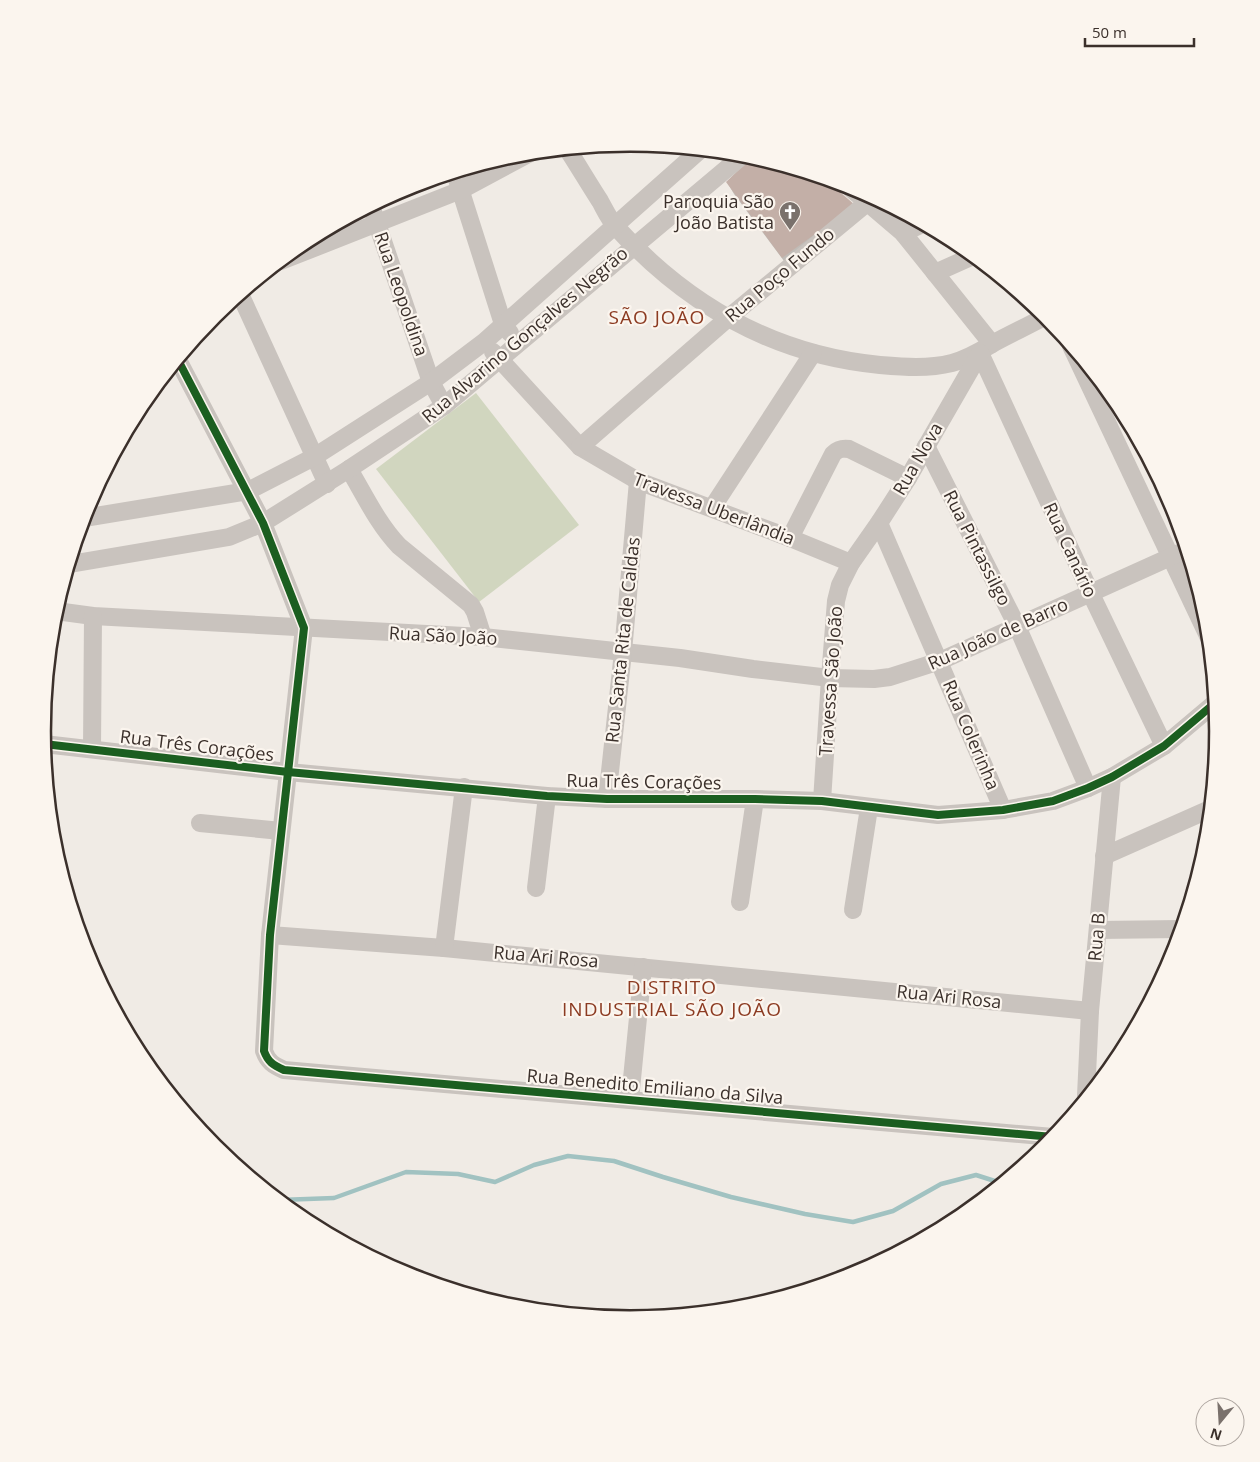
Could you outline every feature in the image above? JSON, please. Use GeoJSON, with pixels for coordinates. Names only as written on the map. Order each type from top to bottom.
{"type":"FeatureCollection","features":[{"type":"Feature","properties":{"kind":"street"},"geometry":{"type":"LineString","coordinates":[[571,155],[614,225],[634,245],[681,288],[727,319],[762,336],[813,353],[854,363],[910,368],[933,367],[952,363],[986,348],[1037,321]]}},
{"type":"Feature","properties":{"kind":"street","name":"Rua Alvarino Gonçalves Negrão"},"geometry":{"type":"LineString","coordinates":[[93,517],[248,491],[314,457],[431,382],[484,342],[693,156]]}},
{"type":"Feature","properties":{"kind":"street","name":"Rua Alvarino Gonçalves Negrão"},"geometry":{"type":"LineString","coordinates":[[77,563],[229,537],[263,523],[327,484],[444,406],[735,162]]}},
{"type":"Feature","properties":{"kind":"street"},"geometry":{"type":"LineString","coordinates":[[334,234],[374,214],[461,190],[507,166]]}},
{"type":"Feature","properties":{"kind":"street"},"geometry":{"type":"LineString","coordinates":[[457,179],[503,324],[518,343]]}},
{"type":"Feature","properties":{"kind":"street","name":"Rua Poço Fundo"},"geometry":{"type":"LineString","coordinates":[[580,447],[727,319],[867,203]]}},
{"type":"Feature","properties":{"kind":"street","name":"Rua Canário"},"geometry":{"type":"LineString","coordinates":[[872,206],[903,233],[935,273],[986,348],[1090,594],[1164,746]]}},
{"type":"Feature","properties":{"kind":"street","name":"Rua Leopoldina"},"geometry":{"type":"LineString","coordinates":[[374,214],[431,382],[444,406]]}},
{"type":"Feature","properties":{"kind":"street"},"geometry":{"type":"LineString","coordinates":[[903,233],[915,228]]}},
{"type":"Feature","properties":{"kind":"street"},"geometry":{"type":"LineString","coordinates":[[935,273],[965,260]]}},
{"type":"Feature","properties":{"kind":"street"},"geometry":{"type":"LineString","coordinates":[[243,301],[327,484]]}},
{"type":"Feature","properties":{"kind":"street","name":"Travessa Uberlândia"},"geometry":{"type":"LineString","coordinates":[[484,342],[580,447],[638,481],[851,563]]}},
{"type":"Feature","properties":{"kind":"street","name":"Rua Nova"},"geometry":{"type":"LineString","coordinates":[[851,563],[880,523],[986,348]]}},
{"type":"Feature","properties":{"kind":"street"},"geometry":{"type":"LineString","coordinates":[[712,508],[813,353]]}},
{"type":"Feature","properties":{"kind":"street"},"geometry":{"type":"LineString","coordinates":[[181,366],[263,523],[304,628],[270,935]]}},
{"type":"Feature","properties":{"kind":"street"},"geometry":{"type":"LineString","coordinates":[[1086,376],[1178,553],[1191,588]]}},
{"type":"Feature","properties":{"kind":"street","name":"Rua Pintassilgo"},"geometry":{"type":"LineString","coordinates":[[926,446],[1017,626],[1088,788]]}},
{"type":"Feature","properties":{"kind":"street"},"geometry":{"type":"LineString","coordinates":[[790,538],[833,454],[838,450],[842,448],[849,449],[908,478]]}},
{"type":"Feature","properties":{"kind":"street"},"geometry":{"type":"LineString","coordinates":[[350,469],[383,527],[399,546],[471,605],[483,637]]}},
{"type":"Feature","properties":{"kind":"street","name":"Rua Santa Rita de Caldas"},"geometry":{"type":"LineString","coordinates":[[607,799],[623,652],[638,481]]}},
{"type":"Feature","properties":{"kind":"street","name":"Rua Colerinha"},"geometry":{"type":"LineString","coordinates":[[880,523],[1003,810]]}},
{"type":"Feature","properties":{"kind":"street","name":"Rua João de Barro"},"geometry":{"type":"LineString","coordinates":[[830,678],[874,679],[890,677],[940,661],[1178,553]]}},
{"type":"Feature","properties":{"kind":"street","name":"Travessa São João"},"geometry":{"type":"LineString","coordinates":[[822,802],[836,601],[840,585],[851,563]]}},
{"type":"Feature","properties":{"kind":"street","name":"Rua São João"},"geometry":{"type":"LineString","coordinates":[[64,610],[93,616],[483,637],[623,652],[830,678]]}},
{"type":"Feature","properties":{"kind":"street"},"geometry":{"type":"LineString","coordinates":[[92,748],[93,616]]}},
{"type":"Feature","properties":{"kind":"street","name":"Rua Três Corações"},"geometry":{"type":"LineString","coordinates":[[51,745],[288,772],[547,796],[607,799],[755,798],[822,802],[938,815],[1003,810],[1053,801],[1088,788],[1112,777],[1164,746],[1208,709]]}},
{"type":"Feature","properties":{"kind":"street","name":"Rua B"},"geometry":{"type":"LineString","coordinates":[[1086,1086],[1090,1012],[1112,777]]}},
{"type":"Feature","properties":{"kind":"street"},"geometry":{"type":"LineString","coordinates":[[444,948],[464,787]]}},
{"type":"Feature","properties":{"kind":"street"},"geometry":{"type":"LineString","coordinates":[[536,888],[547,796]]}},
{"type":"Feature","properties":{"kind":"street"},"geometry":{"type":"LineString","coordinates":[[740,902],[755,798]]}},
{"type":"Feature","properties":{"kind":"street"},"geometry":{"type":"LineString","coordinates":[[853,910],[869,808]]}},
{"type":"Feature","properties":{"kind":"street"},"geometry":{"type":"LineString","coordinates":[[1104,856],[1203,811]]}},
{"type":"Feature","properties":{"kind":"street"},"geometry":{"type":"LineString","coordinates":[[200,823],[281,831]]}},
{"type":"Feature","properties":{"kind":"street"},"geometry":{"type":"LineString","coordinates":[[1098,930],[1174,929]]}},
{"type":"Feature","properties":{"kind":"street","name":"Rua Ari Rosa"},"geometry":{"type":"LineString","coordinates":[[270,935],[643,966],[1090,1012]]}},
{"type":"Feature","properties":{"kind":"street","name":"Rua Benedito Emiliano da Silva"},"geometry":{"type":"LineString","coordinates":[[270,935],[264,1051],[267,1060],[273,1066],[284,1070],[1043,1136]]}},
{"type":"Feature","properties":{"kind":"street"},"geometry":{"type":"LineString","coordinates":[[630,1099],[643,966]]}},
{"type":"Feature","properties":{"kind":"green space"},"geometry":{"type":"Polygon","coordinates":[[[476,393],[579,525],[479,602],[376,469],[476,393]]]}},
{"type":"Feature","properties":{"kind":"building","name":"Paroquia São João Batista"},"geometry":{"type":"Polygon","coordinates":[[[745,164],[780,172],[840,192],[855,205],[782,258],[726,182],[745,164]]]}},
{"type":"Feature","properties":{"kind":"waterway"},"geometry":{"type":"LineString","coordinates":[[291,1200],[334,1198],[406,1172],[458,1174],[495,1182],[534,1165],[568,1156],[614,1161],[731,1197],[805,1214],[853,1222],[893,1211],[941,1184],[976,1175],[994,1181]]}},
{"type":"Feature","properties":{"kind":"cycle path"},"geometry":{"type":"LineString","coordinates":[[181,366],[263,523],[304,628],[270,935],[264,1051],[271,1063],[284,1070],[1043,1136]]}},
{"type":"Feature","properties":{"kind":"cycle path"},"geometry":{"type":"LineString","coordinates":[[51,745],[288,772],[547,796],[607,799],[822,801],[938,815],[1003,810],[1053,801],[1088,788],[1112,777],[1164,746],[1208,709]]}},
{"type":"Feature","properties":{"kind":"place","name":"Paroquia São João Batista"},"geometry":{"type":"Point","coordinates":[790,231]}},
{"type":"Feature","properties":{"kind":"district","name":"SÃO JOÃO"},"geometry":{"type":"Point","coordinates":[657,317]}},
{"type":"Feature","properties":{"kind":"district","name":"DISTRITO INDUSTRIAL SÃO JOÃO"},"geometry":{"type":"Point","coordinates":[672,998]}}]}
